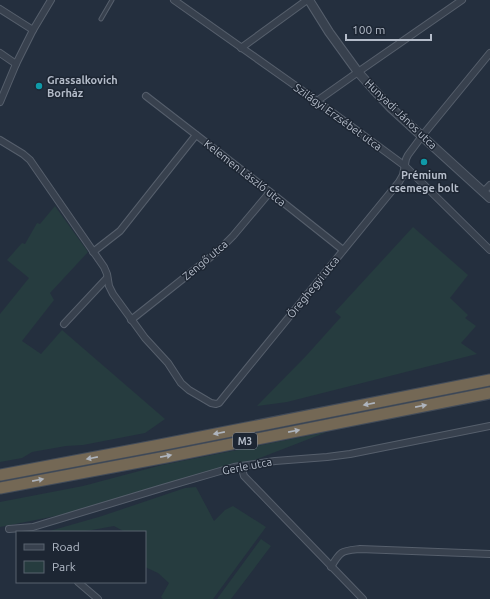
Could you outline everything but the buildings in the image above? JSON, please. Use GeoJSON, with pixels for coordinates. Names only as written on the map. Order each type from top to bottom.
{"type":"FeatureCollection","features":[{"type":"Feature","properties":{"kind":"highway","name":"M3"},"geometry":{"type":"LineString","coordinates":[[0,475],[490,380]]}},
{"type":"Feature","properties":{"kind":"highway","name":"M3"},"geometry":{"type":"LineString","coordinates":[[0,488],[490,393]]}},
{"type":"Feature","properties":{"kind":"street","name":"Szilágyi Erzsébet utca"},"geometry":{"type":"LineString","coordinates":[[174,0],[318,101],[405,166],[490,250]]}},
{"type":"Feature","properties":{"kind":"street"},"geometry":{"type":"LineString","coordinates":[[241,48],[308,0]]}},
{"type":"Feature","properties":{"kind":"street","name":"Hunyadi János utca"},"geometry":{"type":"LineString","coordinates":[[308,0],[358,72],[391,108],[490,198]]}},
{"type":"Feature","properties":{"kind":"street"},"geometry":{"type":"LineString","coordinates":[[318,101],[462,0]]}},
{"type":"Feature","properties":{"kind":"street"},"geometry":{"type":"LineString","coordinates":[[0,102],[16,64],[50,1]]}},
{"type":"Feature","properties":{"kind":"street"},"geometry":{"type":"LineString","coordinates":[[0,9],[33,30]]}},
{"type":"Feature","properties":{"kind":"street"},"geometry":{"type":"LineString","coordinates":[[0,53],[16,64]]}},
{"type":"Feature","properties":{"kind":"street","name":"Öreghegyi utca"},"geometry":{"type":"LineString","coordinates":[[131,320],[149,343],[168,363],[181,383],[208,402],[216,404],[221,401],[399,182],[403,175],[408,155],[490,53]]}},
{"type":"Feature","properties":{"kind":"street","name":"Kelemen László utca"},"geometry":{"type":"LineString","coordinates":[[146,96],[343,250]]}},
{"type":"Feature","properties":{"kind":"street"},"geometry":{"type":"LineString","coordinates":[[93,252],[120,230],[196,135]]}},
{"type":"Feature","properties":{"kind":"street"},"geometry":{"type":"LineString","coordinates":[[0,140],[30,160],[104,267],[113,294],[131,320]]}},
{"type":"Feature","properties":{"kind":"street"},"geometry":{"type":"LineString","coordinates":[[483,192],[490,185]]}},
{"type":"Feature","properties":{"kind":"street","name":"Zengő utca"},"geometry":{"type":"LineString","coordinates":[[131,320],[218,251],[233,236],[270,192]]}},
{"type":"Feature","properties":{"kind":"street"},"geometry":{"type":"LineString","coordinates":[[64,324],[107,278]]}},
{"type":"Feature","properties":{"kind":"street","name":"Gerle utca"},"geometry":{"type":"LineString","coordinates":[[9,529],[33,530],[162,488],[241,466],[275,460],[350,454],[490,426]]}},
{"type":"Feature","properties":{"kind":"street"},"geometry":{"type":"LineString","coordinates":[[241,466],[244,476],[363,599]]}},
{"type":"Feature","properties":{"kind":"street"},"geometry":{"type":"LineString","coordinates":[[331,567],[344,551],[360,549],[490,554]]}},
{"type":"Feature","properties":{"kind":"street"},"geometry":{"type":"LineString","coordinates":[[79,583],[98,599]]}},
{"type":"Feature","properties":{"kind":"lane"},"geometry":{"type":"LineString","coordinates":[[101,18],[112,0]]}},
{"type":"Feature","properties":{"kind":"green space"},"geometry":{"type":"Polygon","coordinates":[[[55,206],[88,252],[50,293],[54,300],[22,341],[41,354],[62,330],[165,419],[145,433],[83,445],[66,446],[32,452],[22,458],[0,462],[0,314],[29,278],[7,260],[22,243],[25,244],[37,223],[40,224],[55,206]]]}},
{"type":"Feature","properties":{"kind":"green space"},"geometry":{"type":"Polygon","coordinates":[[[413,227],[468,275],[450,298],[468,315],[465,318],[476,326],[461,343],[477,354],[287,402],[257,406],[306,356],[341,317],[335,312],[413,227]]]}},
{"type":"Feature","properties":{"kind":"green space"},"geometry":{"type":"Polygon","coordinates":[[[327,432],[247,463],[225,466],[86,510],[0,527],[0,502],[83,486],[162,465],[327,432]]]}},
{"type":"Feature","properties":{"kind":"green space"},"geometry":{"type":"Polygon","coordinates":[[[196,487],[214,521],[225,510],[233,506],[266,527],[213,599],[163,599],[161,597],[169,583],[158,573],[146,567],[146,531],[123,531],[114,526],[86,531],[51,531],[102,516],[185,488],[196,487]]]}},
{"type":"Feature","properties":{"kind":"green space"},"geometry":{"type":"Polygon","coordinates":[[[261,539],[271,546],[231,599],[217,599],[261,539]]]}},
{"type":"Feature","properties":{"kind":"place","name":"Grassalkovich Borház"},"geometry":{"type":"Point","coordinates":[39,86]}},
{"type":"Feature","properties":{"kind":"place","name":"Prémium csemege bolt"},"geometry":{"type":"Point","coordinates":[424,162]}}]}
